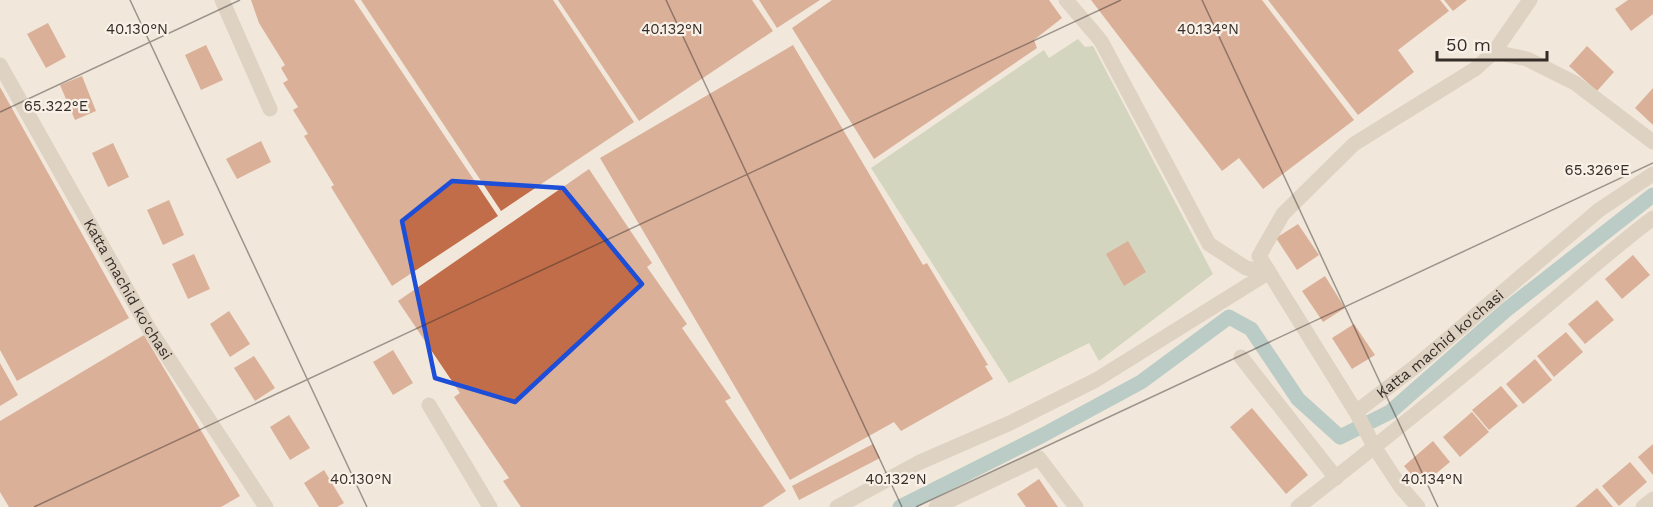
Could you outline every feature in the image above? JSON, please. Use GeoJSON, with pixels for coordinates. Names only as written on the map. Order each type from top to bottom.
{"type":"FeatureCollection","features":[{"type":"Feature","properties":{"kind":"street"},"geometry":{"type":"LineString","coordinates":[[222,0],[270,109]]}},
{"type":"Feature","properties":{"kind":"street"},"geometry":{"type":"LineString","coordinates":[[1066,0],[1101,41],[1209,244],[1246,268],[1269,272]]}},
{"type":"Feature","properties":{"kind":"street"},"geometry":{"type":"LineString","coordinates":[[1418,507],[1400,486],[1375,448],[1356,412],[1259,256],[1283,214],[1354,144],[1475,69],[1494,52],[1530,0]]}},
{"type":"Feature","properties":{"kind":"street"},"geometry":{"type":"LineString","coordinates":[[1494,52],[1527,59],[1575,83],[1653,142]]}},
{"type":"Feature","properties":{"kind":"street","name":"Katta machid ko'chasi"},"geometry":{"type":"LineString","coordinates":[[0,65],[148,327],[266,507]]}},
{"type":"Feature","properties":{"kind":"street","name":"Katta machid ko'chasi"},"geometry":{"type":"LineString","coordinates":[[1356,412],[1416,366],[1599,210],[1653,174]]}},
{"type":"Feature","properties":{"kind":"street"},"geometry":{"type":"LineString","coordinates":[[1298,507],[1375,448],[1527,323],[1619,243],[1653,218]]}},
{"type":"Feature","properties":{"kind":"street"},"geometry":{"type":"LineString","coordinates":[[837,507],[918,463],[1010,423],[1096,380],[1269,272]]}},
{"type":"Feature","properties":{"kind":"street"},"geometry":{"type":"LineString","coordinates":[[1241,357],[1336,478]]}},
{"type":"Feature","properties":{"kind":"street"},"geometry":{"type":"LineString","coordinates":[[429,405],[490,507]]}},
{"type":"Feature","properties":{"kind":"street"},"geometry":{"type":"LineString","coordinates":[[936,507],[1039,458],[1076,507]]}},
{"type":"Feature","properties":{"kind":"street"},"geometry":{"type":"LineString","coordinates":[[1643,507],[1653,499]]}},
{"type":"Feature","properties":{"kind":"highlighted area"},"geometry":{"type":"Polygon","coordinates":[[[452,181],[563,188],[642,284],[515,402],[435,378],[402,221],[452,181]]]}},
{"type":"Feature","properties":{"kind":"green space"},"geometry":{"type":"Polygon","coordinates":[[[1078,39],[1085,47],[1093,46],[1213,274],[1099,361],[1089,343],[1009,383],[871,168],[1044,50],[1049,58],[1078,39]]]}},
{"type":"Feature","properties":{"kind":"building"},"geometry":{"type":"Polygon","coordinates":[[[251,0],[354,0],[498,216],[392,286],[331,187],[334,185],[304,136],[308,134],[293,110],[298,107],[283,83],[288,80],[281,68],[285,65],[259,23],[251,0]]]}},
{"type":"Feature","properties":{"kind":"building"},"geometry":{"type":"Polygon","coordinates":[[[361,0],[553,0],[634,122],[501,211],[361,0]]]}},
{"type":"Feature","properties":{"kind":"building"},"geometry":{"type":"Polygon","coordinates":[[[558,0],[752,0],[773,31],[639,121],[558,0]]]}},
{"type":"Feature","properties":{"kind":"building"},"geometry":{"type":"Polygon","coordinates":[[[759,0],[820,0],[777,28],[759,0]]]}},
{"type":"Feature","properties":{"kind":"building"},"geometry":{"type":"Polygon","coordinates":[[[832,0],[1049,0],[1062,18],[1034,40],[1037,48],[874,159],[792,28],[832,0]]]}},
{"type":"Feature","properties":{"kind":"building"},"geometry":{"type":"Polygon","coordinates":[[[1091,0],[1262,0],[1354,120],[1263,189],[1239,158],[1222,171],[1091,0]]]}},
{"type":"Feature","properties":{"kind":"building"},"geometry":{"type":"Polygon","coordinates":[[[1268,0],[1440,0],[1449,11],[1398,50],[1414,72],[1358,115],[1268,0]]]}},
{"type":"Feature","properties":{"kind":"building"},"geometry":{"type":"Polygon","coordinates":[[[1444,0],[1467,0],[1453,11],[1444,0]]]}},
{"type":"Feature","properties":{"kind":"building"},"geometry":{"type":"Polygon","coordinates":[[[1628,0],[1653,0],[1653,14],[1631,31],[1615,9],[1628,0]]]}},
{"type":"Feature","properties":{"kind":"building"},"geometry":{"type":"Polygon","coordinates":[[[48,23],[66,57],[46,68],[27,34],[48,23]]]}},
{"type":"Feature","properties":{"kind":"building"},"geometry":{"type":"Polygon","coordinates":[[[206,45],[223,80],[201,90],[185,55],[206,45]]]}},
{"type":"Feature","properties":{"kind":"building"},"geometry":{"type":"Polygon","coordinates":[[[793,45],[923,265],[927,263],[988,365],[985,366],[993,379],[901,431],[894,422],[790,480],[600,158],[793,45]]]}},
{"type":"Feature","properties":{"kind":"building"},"geometry":{"type":"Polygon","coordinates":[[[1587,46],[1614,72],[1597,91],[1569,66],[1587,46]]]}},
{"type":"Feature","properties":{"kind":"building"},"geometry":{"type":"Polygon","coordinates":[[[82,76],[96,111],[75,120],[60,85],[82,76]]]}},
{"type":"Feature","properties":{"kind":"building"},"geometry":{"type":"Polygon","coordinates":[[[0,87],[129,318],[17,381],[0,350],[0,87]]]}},
{"type":"Feature","properties":{"kind":"building"},"geometry":{"type":"Polygon","coordinates":[[[1653,88],[1653,125],[1635,108],[1653,88]]]}},
{"type":"Feature","properties":{"kind":"building"},"geometry":{"type":"Polygon","coordinates":[[[261,141],[271,162],[237,179],[226,159],[261,141]]]}},
{"type":"Feature","properties":{"kind":"building"},"geometry":{"type":"Polygon","coordinates":[[[113,143],[129,177],[108,187],[92,153],[113,143]]]}},
{"type":"Feature","properties":{"kind":"building"},"geometry":{"type":"Polygon","coordinates":[[[589,169],[652,263],[647,267],[687,324],[682,328],[731,398],[725,401],[786,491],[762,507],[521,507],[503,481],[509,478],[454,397],[460,393],[398,301],[589,169]]]}},
{"type":"Feature","properties":{"kind":"building"},"geometry":{"type":"Polygon","coordinates":[[[169,200],[184,235],[163,245],[147,210],[169,200]]]}},
{"type":"Feature","properties":{"kind":"building"},"geometry":{"type":"Polygon","coordinates":[[[1298,224],[1319,255],[1297,270],[1276,238],[1298,224]]]}},
{"type":"Feature","properties":{"kind":"building"},"geometry":{"type":"Polygon","coordinates":[[[1128,241],[1146,272],[1124,286],[1106,254],[1128,241]]]}},
{"type":"Feature","properties":{"kind":"building"},"geometry":{"type":"Polygon","coordinates":[[[194,254],[210,289],[188,299],[172,264],[194,254]]]}},
{"type":"Feature","properties":{"kind":"building"},"geometry":{"type":"Polygon","coordinates":[[[1633,255],[1650,275],[1622,299],[1605,279],[1633,255]]]}},
{"type":"Feature","properties":{"kind":"building"},"geometry":{"type":"Polygon","coordinates":[[[1325,276],[1345,308],[1323,322],[1302,291],[1325,276]]]}},
{"type":"Feature","properties":{"kind":"building"},"geometry":{"type":"Polygon","coordinates":[[[1597,300],[1614,320],[1585,344],[1568,324],[1597,300]]]}},
{"type":"Feature","properties":{"kind":"building"},"geometry":{"type":"Polygon","coordinates":[[[229,311],[250,344],[230,357],[210,324],[229,311]]]}},
{"type":"Feature","properties":{"kind":"building"},"geometry":{"type":"Polygon","coordinates":[[[1354,324],[1375,355],[1352,369],[1332,338],[1354,324]]]}},
{"type":"Feature","properties":{"kind":"building"},"geometry":{"type":"Polygon","coordinates":[[[1566,332],[1583,352],[1554,377],[1537,356],[1566,332]]]}},
{"type":"Feature","properties":{"kind":"building"},"geometry":{"type":"Polygon","coordinates":[[[144,335],[240,496],[221,507],[9,507],[0,492],[0,421],[144,335]]]}},
{"type":"Feature","properties":{"kind":"building"},"geometry":{"type":"Polygon","coordinates":[[[393,350],[413,383],[393,395],[373,362],[393,350]]]}},
{"type":"Feature","properties":{"kind":"building"},"geometry":{"type":"Polygon","coordinates":[[[254,356],[275,388],[255,401],[234,368],[254,356]]]}},
{"type":"Feature","properties":{"kind":"building"},"geometry":{"type":"Polygon","coordinates":[[[1535,359],[1552,380],[1523,404],[1506,384],[1535,359]]]}},
{"type":"Feature","properties":{"kind":"building"},"geometry":{"type":"Polygon","coordinates":[[[0,363],[18,395],[0,406],[0,363]]]}},
{"type":"Feature","properties":{"kind":"building"},"geometry":{"type":"Polygon","coordinates":[[[1501,386],[1518,406],[1489,430],[1472,410],[1501,386]]]}},
{"type":"Feature","properties":{"kind":"building"},"geometry":{"type":"Polygon","coordinates":[[[1252,408],[1308,475],[1286,494],[1230,427],[1252,408]]]}},
{"type":"Feature","properties":{"kind":"building"},"geometry":{"type":"Polygon","coordinates":[[[1472,412],[1489,432],[1460,457],[1443,437],[1472,412]]]}},
{"type":"Feature","properties":{"kind":"building"},"geometry":{"type":"Polygon","coordinates":[[[289,415],[310,448],[290,460],[270,427],[289,415]]]}},
{"type":"Feature","properties":{"kind":"building"},"geometry":{"type":"Polygon","coordinates":[[[1433,441],[1450,462],[1421,486],[1404,466],[1433,441]]]}},
{"type":"Feature","properties":{"kind":"building"},"geometry":{"type":"Polygon","coordinates":[[[873,444],[880,458],[799,500],[792,486],[873,444]]]}},
{"type":"Feature","properties":{"kind":"building"},"geometry":{"type":"Polygon","coordinates":[[[1653,444],[1653,475],[1638,457],[1653,444]]]}},
{"type":"Feature","properties":{"kind":"building"},"geometry":{"type":"Polygon","coordinates":[[[1630,462],[1647,482],[1619,506],[1602,486],[1630,462]]]}},
{"type":"Feature","properties":{"kind":"building"},"geometry":{"type":"Polygon","coordinates":[[[324,470],[344,503],[337,507],[319,507],[304,483],[324,470]]]}},
{"type":"Feature","properties":{"kind":"building"},"geometry":{"type":"Polygon","coordinates":[[[1039,479],[1058,507],[1026,507],[1017,494],[1039,479]]]}},
{"type":"Feature","properties":{"kind":"building"},"geometry":{"type":"Polygon","coordinates":[[[1597,488],[1613,507],[1575,507],[1597,488]]]}},
{"type":"Feature","properties":{"kind":"waterway"},"geometry":{"type":"LineString","coordinates":[[900,507],[1043,435],[1141,382],[1229,317],[1251,329],[1298,399],[1340,437],[1390,412],[1506,310],[1653,195]]}}]}
